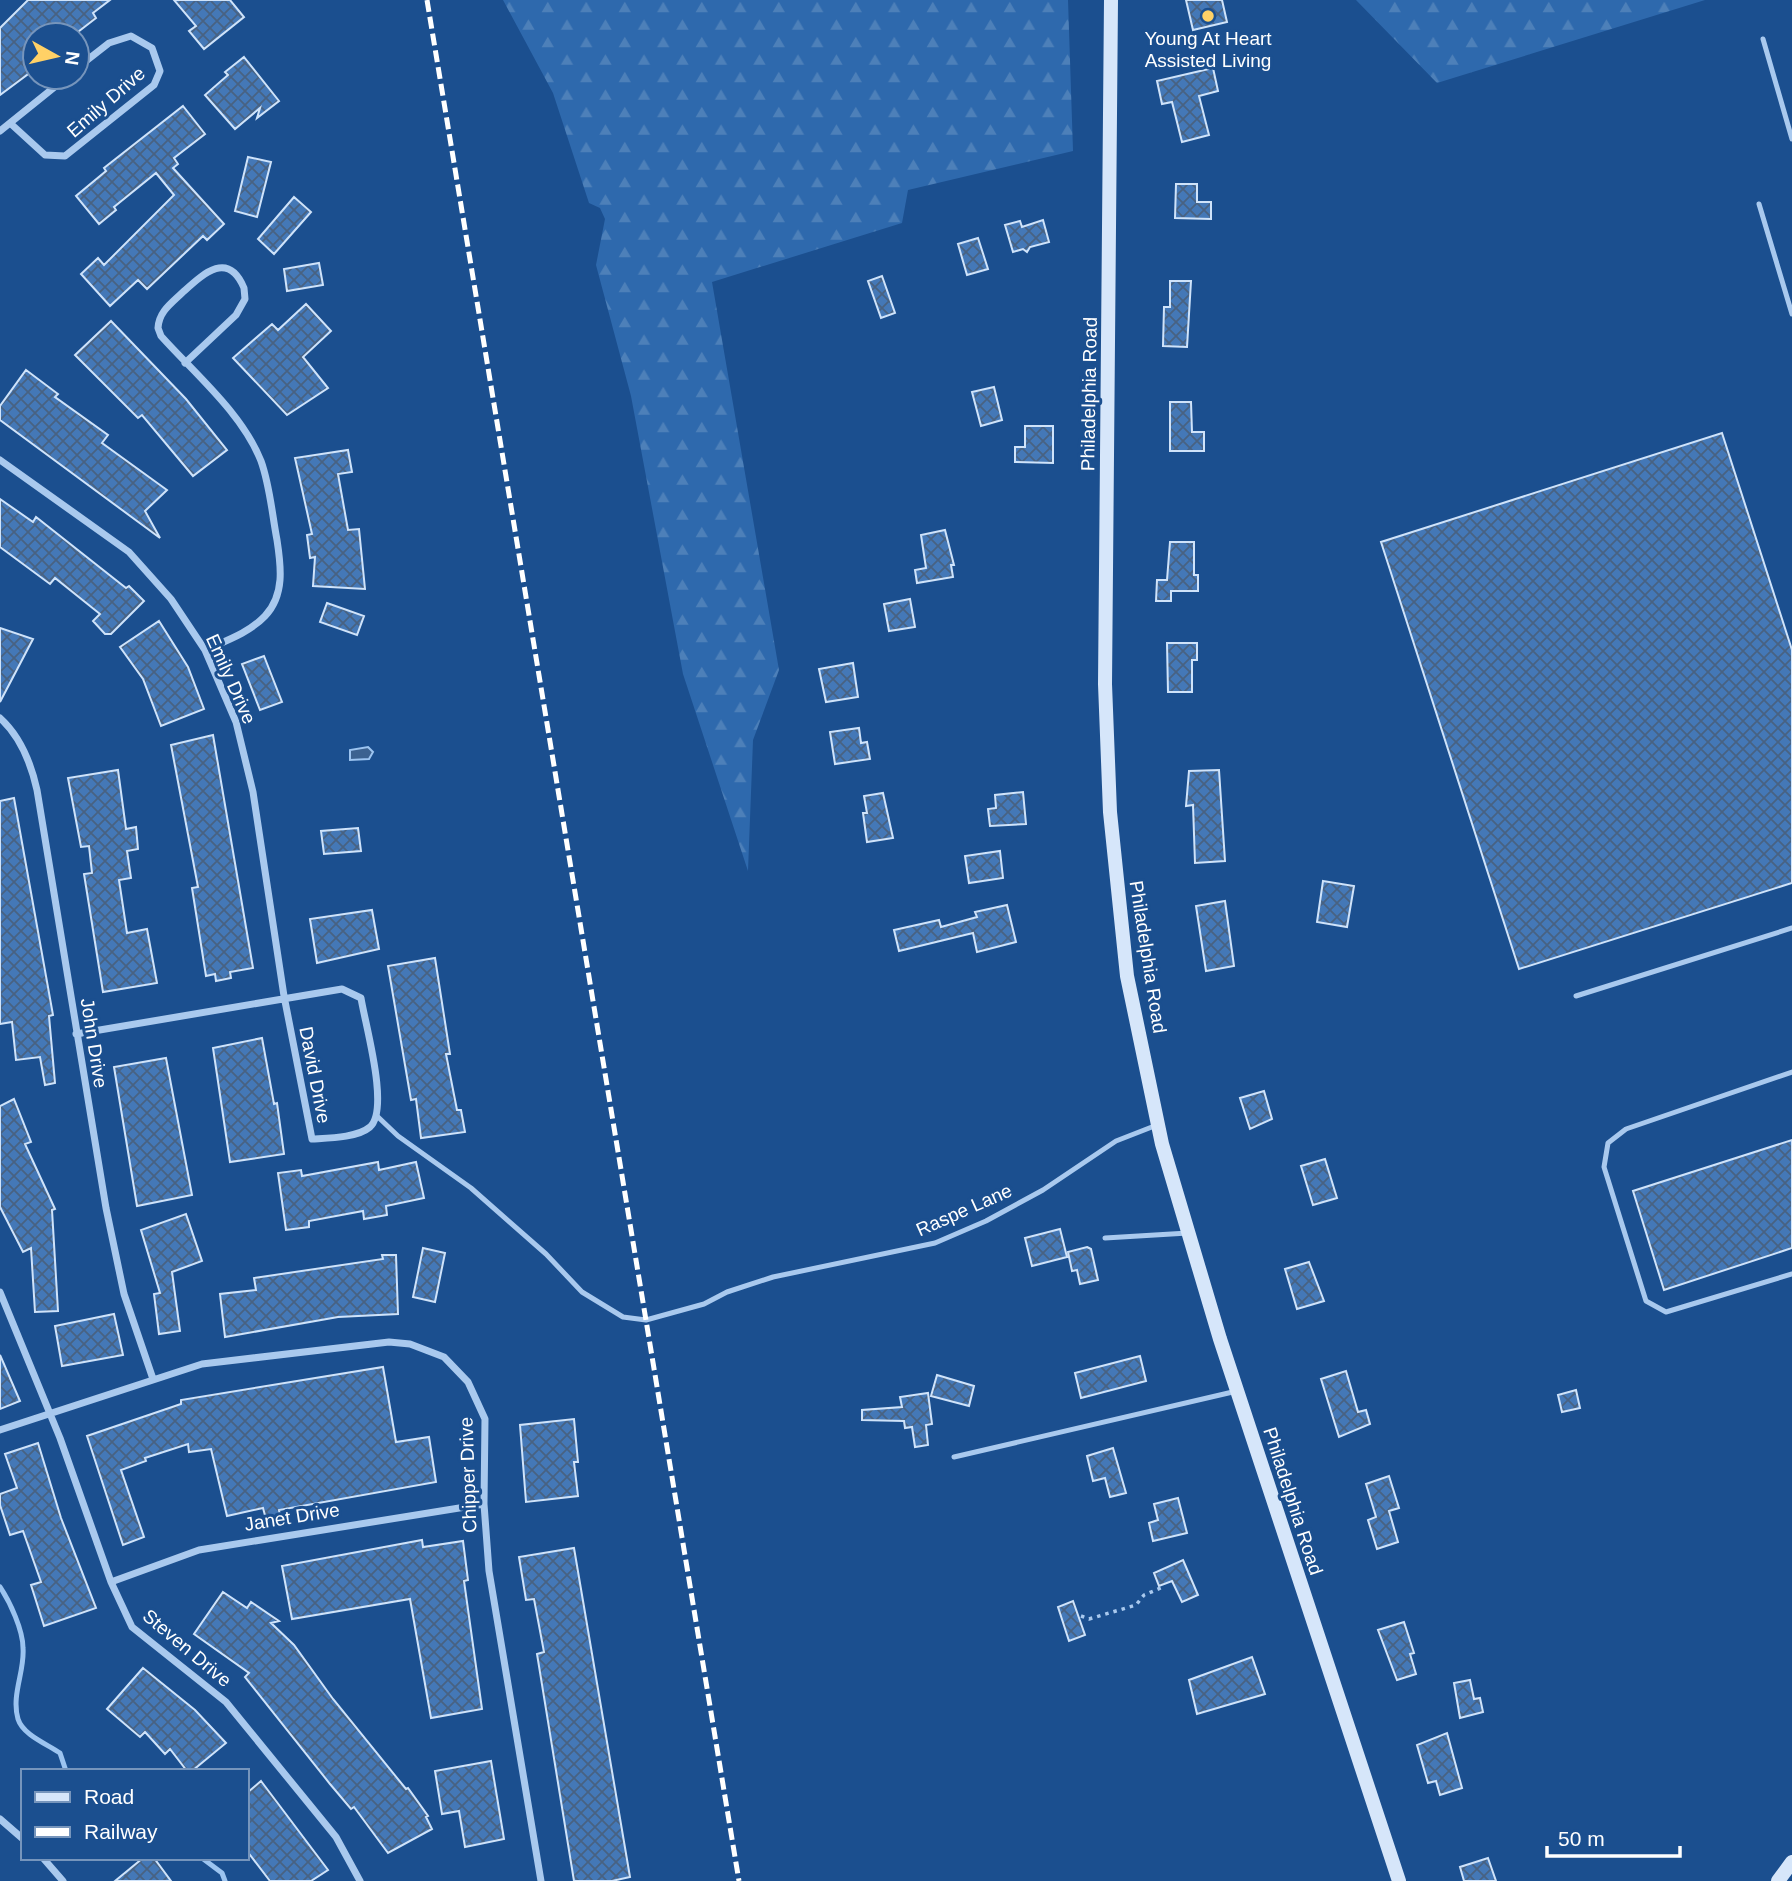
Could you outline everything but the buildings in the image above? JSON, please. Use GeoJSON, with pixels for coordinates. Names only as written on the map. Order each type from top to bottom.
{"type":"FeatureCollection","features":[{"type":"Feature","properties":{"kind":"main road","name":"Philadelphia Road"},"geometry":{"type":"LineString","coordinates":[[1111,0],[1107,756],[1127,976],[1157,1125],[1188,1233],[1237,1391],[1399,1881]]}},
{"type":"Feature","properties":{"kind":"main road"},"geometry":{"type":"LineString","coordinates":[[1778,1881],[1792,1862]]}},
{"type":"Feature","properties":{"kind":"street","name":"Emily Drive"},"geometry":{"type":"LineString","coordinates":[[10,123],[45,155],[65,156],[154,85],[160,71],[152,48],[131,36],[108,43],[91,57]]}},
{"type":"Feature","properties":{"kind":"street"},"geometry":{"type":"LineString","coordinates":[[0,131],[49,91]]}},
{"type":"Feature","properties":{"kind":"street"},"geometry":{"type":"LineString","coordinates":[[185,363],[242,306],[244,288],[233,272],[224,268],[206,271],[164,310],[158,320],[161,336],[185,363],[238,421],[260,459],[267,479],[280,561],[278,591],[267,615],[253,627],[205,650]]}},
{"type":"Feature","properties":{"kind":"street","name":"Emily Drive"},"geometry":{"type":"LineString","coordinates":[[0,460],[129,552],[171,599],[205,650],[236,722],[243,751],[285,996]]}},
{"type":"Feature","properties":{"kind":"street","name":"John Drive"},"geometry":{"type":"LineString","coordinates":[[0,718],[13,732],[31,764],[76,1034],[124,1294],[153,1378]]}},
{"type":"Feature","properties":{"kind":"street"},"geometry":{"type":"LineString","coordinates":[[76,1034],[285,996],[342,989],[360,998],[378,1089],[377,1116]]}},
{"type":"Feature","properties":{"kind":"street","name":"David Drive"},"geometry":{"type":"LineString","coordinates":[[285,996],[312,1139],[364,1131],[372,1125],[377,1116]]}},
{"type":"Feature","properties":{"kind":"street","name":"Steven Drive"},"geometry":{"type":"LineString","coordinates":[[0,1292],[50,1413],[111,1582],[132,1627],[226,1702],[336,1837],[360,1881]]}},
{"type":"Feature","properties":{"kind":"street","name":"Chipper Drive"},"geometry":{"type":"LineString","coordinates":[[0,1430],[202,1364],[371,1343],[410,1344],[444,1357],[468,1382],[485,1419],[484,1504],[489,1571],[541,1881]]}},
{"type":"Feature","properties":{"kind":"street","name":"Janet Drive"},"geometry":{"type":"LineString","coordinates":[[111,1582],[170,1558],[213,1548],[484,1504]]}},
{"type":"Feature","properties":{"kind":"street"},"geometry":{"type":"LineString","coordinates":[[0,1819],[21,1837]]}},
{"type":"Feature","properties":{"kind":"street"},"geometry":{"type":"LineString","coordinates":[[45,1860],[63,1881]]}},
{"type":"Feature","properties":{"kind":"lane"},"geometry":{"type":"LineString","coordinates":[[1763,38],[1792,139]]}},
{"type":"Feature","properties":{"kind":"lane"},"geometry":{"type":"LineString","coordinates":[[1759,204],[1792,314]]}},
{"type":"Feature","properties":{"kind":"lane"},"geometry":{"type":"LineString","coordinates":[[1576,996],[1792,928]]}},
{"type":"Feature","properties":{"kind":"lane"},"geometry":{"type":"LineString","coordinates":[[1792,1072],[1626,1129],[1608,1143],[1604,1167],[1646,1301],[1667,1312],[1792,1274]]}},
{"type":"Feature","properties":{"kind":"lane","name":"Raspe Lane"},"geometry":{"type":"LineString","coordinates":[[377,1116],[398,1136],[471,1188],[546,1254],[582,1292],[614,1313],[646,1320],[704,1304],[727,1292],[773,1277],[935,1243],[986,1221],[1043,1190],[1116,1141],[1157,1125]]}},
{"type":"Feature","properties":{"kind":"lane"},"geometry":{"type":"LineString","coordinates":[[1105,1238],[1188,1233]]}},
{"type":"Feature","properties":{"kind":"lane"},"geometry":{"type":"LineString","coordinates":[[954,1457],[1237,1391]]}},
{"type":"Feature","properties":{"kind":"path"},"geometry":{"type":"LineString","coordinates":[[1081,1616],[1089,1619],[1136,1605],[1144,1595],[1163,1587]]}},
{"type":"Feature","properties":{"kind":"green space"},"geometry":{"type":"Polygon","coordinates":[[[503,0],[1068,0],[1073,151],[908,190],[902,223],[712,282],[779,670],[753,740],[748,871],[683,674],[631,396],[596,265],[605,219],[600,208],[589,203],[553,93],[503,0]]]}},
{"type":"Feature","properties":{"kind":"green space"},"geometry":{"type":"Polygon","coordinates":[[[1356,0],[1705,0],[1437,83],[1356,0]]]}},
{"type":"Feature","properties":{"kind":"shaded area"},"geometry":{"type":"Polygon","coordinates":[[[368,747],[373,752],[369,759],[350,760],[350,750],[368,747]]]}},
{"type":"Feature","properties":{"kind":"waterway"},"geometry":{"type":"LineString","coordinates":[[0,1587],[21,1633],[23,1657],[16,1701],[18,1719],[25,1730],[60,1753],[65,1769]]}},
{"type":"Feature","properties":{"kind":"waterway"},"geometry":{"type":"LineString","coordinates":[[205,1860],[222,1873],[225,1881]]}},
{"type":"Feature","properties":{"kind":"railway"},"geometry":{"type":"LineString","coordinates":[[427,0],[739,1881]]}},
{"type":"Feature","properties":{"kind":"place","name":"Young At Heart Assisted Living"},"geometry":{"type":"Point","coordinates":[1208,16]}}]}
